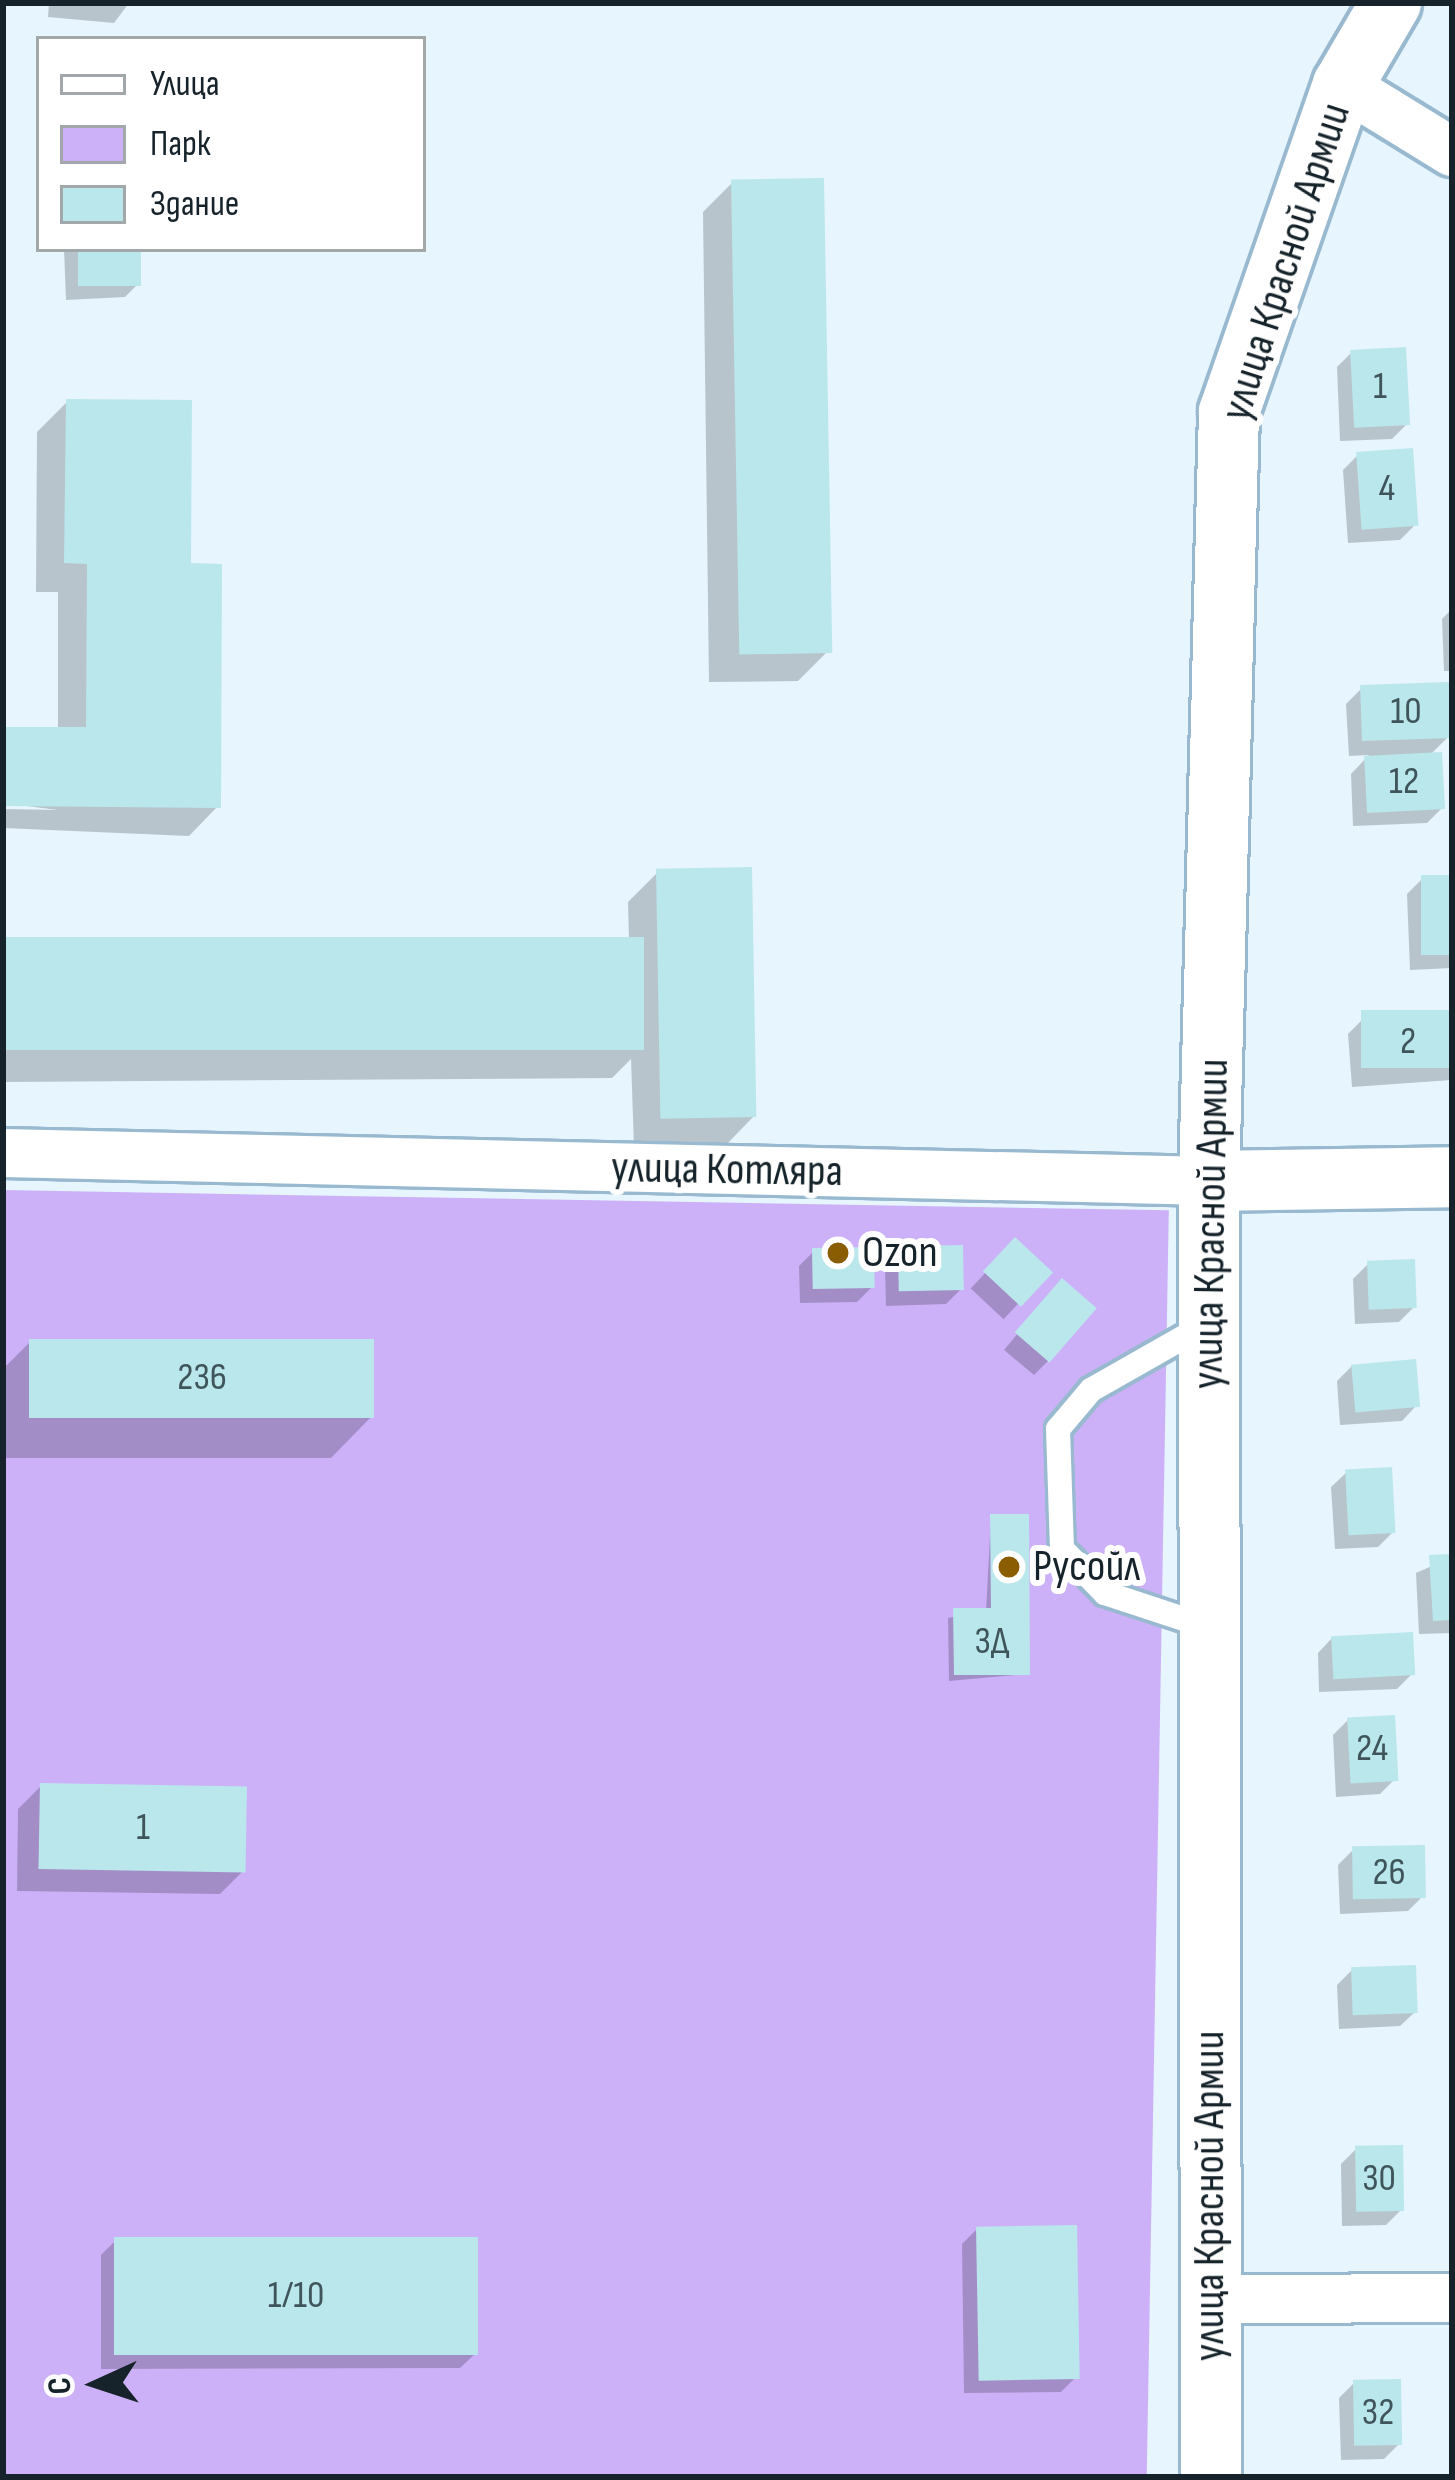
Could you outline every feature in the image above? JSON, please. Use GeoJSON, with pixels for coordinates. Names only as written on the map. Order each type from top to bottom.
{"type":"FeatureCollection","features":[{"type":"Feature","properties":{"kind":"street","name":"улица Красной Армии"},"geometry":{"type":"LineString","coordinates":[[1211,2477],[1209,1181],[1229,412],[1343,85],[1391,3]]}},
{"type":"Feature","properties":{"kind":"street"},"geometry":{"type":"LineString","coordinates":[[1343,85],[1452,152]]}},
{"type":"Feature","properties":{"kind":"street","name":"улица Котляра"},"geometry":{"type":"LineString","coordinates":[[3,1153],[1209,1181],[1452,1177]]}},
{"type":"Feature","properties":{"kind":"street"},"geometry":{"type":"LineString","coordinates":[[1210,2299],[1452,2298]]}},
{"type":"Feature","properties":{"kind":"lane"},"geometry":{"type":"LineString","coordinates":[[1209,1323],[1090,1390],[1058,1429],[1062,1549],[1105,1593],[1209,1628]]}},
{"type":"Feature","properties":{"kind":"green space"},"geometry":{"type":"Polygon","coordinates":[[[3,1190],[1169,1210],[1147,2477],[3,2477],[3,1190]]]}},
{"type":"Feature","properties":{"kind":"building"},"geometry":{"type":"Polygon","coordinates":[[[824,178],[832,653],[739,655],[731,180],[824,178]]]}},
{"type":"Feature","properties":{"kind":"building"},"geometry":{"type":"Polygon","coordinates":[[[78,252],[141,252],[141,286],[78,286],[78,252]]]}},
{"type":"Feature","properties":{"kind":"building"},"geometry":{"type":"Polygon","coordinates":[[[1406,347],[1410,425],[1354,428],[1350,350],[1406,347]]]}},
{"type":"Feature","properties":{"kind":"building"},"geometry":{"type":"Polygon","coordinates":[[[66,399],[192,400],[191,563],[222,564],[221,808],[3,806],[3,727],[86,727],[87,564],[64,563],[66,399]]]}},
{"type":"Feature","properties":{"kind":"building"},"geometry":{"type":"Polygon","coordinates":[[[1413,448],[1418,526],[1362,530],[1356,452],[1413,448]]]}},
{"type":"Feature","properties":{"kind":"building"},"geometry":{"type":"Polygon","coordinates":[[[1449,682],[1451,738],[1362,741],[1360,685],[1449,682]]]}},
{"type":"Feature","properties":{"kind":"building"},"geometry":{"type":"Polygon","coordinates":[[[1442,752],[1445,809],[1367,813],[1364,756],[1442,752]]]}},
{"type":"Feature","properties":{"kind":"building"},"geometry":{"type":"Polygon","coordinates":[[[752,867],[756,1117],[660,1119],[656,869],[752,867]]]}},
{"type":"Feature","properties":{"kind":"building"},"geometry":{"type":"Polygon","coordinates":[[[1421,875],[1452,875],[1452,955],[1421,955],[1421,875]]]}},
{"type":"Feature","properties":{"kind":"building"},"geometry":{"type":"Polygon","coordinates":[[[3,937],[644,937],[644,1050],[3,1050],[3,937]]]}},
{"type":"Feature","properties":{"kind":"building"},"geometry":{"type":"Polygon","coordinates":[[[1361,1010],[1452,1010],[1452,1068],[1361,1068],[1361,1010]]]}},
{"type":"Feature","properties":{"kind":"building"},"geometry":{"type":"Polygon","coordinates":[[[1015,1237],[1053,1272],[1021,1307],[983,1271],[1015,1237]]]}},
{"type":"Feature","properties":{"kind":"building"},"geometry":{"type":"Polygon","coordinates":[[[963,1245],[964,1290],[899,1291],[898,1246],[963,1245]]]}},
{"type":"Feature","properties":{"kind":"building"},"geometry":{"type":"Polygon","coordinates":[[[874,1247],[875,1288],[813,1289],[812,1248],[874,1247]]]}},
{"type":"Feature","properties":{"kind":"building"},"geometry":{"type":"Polygon","coordinates":[[[1415,1259],[1417,1308],[1369,1310],[1367,1261],[1415,1259]]]}},
{"type":"Feature","properties":{"kind":"building"},"geometry":{"type":"Polygon","coordinates":[[[1062,1278],[1097,1308],[1049,1363],[1015,1332],[1062,1278]]]}},
{"type":"Feature","properties":{"kind":"building"},"geometry":{"type":"Polygon","coordinates":[[[29,1339],[374,1339],[374,1418],[29,1418],[29,1339]]]}},
{"type":"Feature","properties":{"kind":"building"},"geometry":{"type":"Polygon","coordinates":[[[1416,1359],[1420,1407],[1355,1412],[1351,1365],[1416,1359]]]}},
{"type":"Feature","properties":{"kind":"building"},"geometry":{"type":"Polygon","coordinates":[[[1392,1467],[1395,1533],[1349,1535],[1345,1469],[1392,1467]]]}},
{"type":"Feature","properties":{"kind":"building"},"geometry":{"type":"Polygon","coordinates":[[[990,1514],[1029,1514],[1030,1675],[954,1675],[953,1608],[991,1608],[990,1514]]]}},
{"type":"Feature","properties":{"kind":"building"},"geometry":{"type":"Polygon","coordinates":[[[1452,1554],[1452,1620],[1433,1621],[1429,1555],[1452,1554]]]}},
{"type":"Feature","properties":{"kind":"building"},"geometry":{"type":"Polygon","coordinates":[[[1413,1632],[1415,1675],[1333,1679],[1331,1636],[1413,1632]]]}},
{"type":"Feature","properties":{"kind":"building"},"geometry":{"type":"Polygon","coordinates":[[[1395,1715],[1398,1781],[1351,1783],[1347,1718],[1395,1715]]]}},
{"type":"Feature","properties":{"kind":"building"},"geometry":{"type":"Polygon","coordinates":[[[40,1783],[247,1787],[245,1873],[38,1869],[40,1783]]]}},
{"type":"Feature","properties":{"kind":"building"},"geometry":{"type":"Polygon","coordinates":[[[1425,1845],[1426,1898],[1353,1899],[1352,1846],[1425,1845]]]}},
{"type":"Feature","properties":{"kind":"building"},"geometry":{"type":"Polygon","coordinates":[[[1416,1965],[1418,2013],[1353,2015],[1351,1967],[1416,1965]]]}},
{"type":"Feature","properties":{"kind":"building"},"geometry":{"type":"Polygon","coordinates":[[[1403,2145],[1404,2211],[1356,2212],[1355,2146],[1403,2145]]]}},
{"type":"Feature","properties":{"kind":"building"},"geometry":{"type":"Polygon","coordinates":[[[1077,2225],[1080,2379],[979,2381],[976,2227],[1077,2225]]]}},
{"type":"Feature","properties":{"kind":"building"},"geometry":{"type":"Polygon","coordinates":[[[114,2237],[478,2237],[478,2355],[114,2355],[114,2237]]]}},
{"type":"Feature","properties":{"kind":"building"},"geometry":{"type":"Polygon","coordinates":[[[1401,2379],[1402,2445],[1354,2446],[1353,2380],[1401,2379]]]}},
{"type":"Feature","properties":{"kind":"place","name":"Ozon"},"geometry":{"type":"Point","coordinates":[838,1253]}},
{"type":"Feature","properties":{"kind":"place","name":"Русойл"},"geometry":{"type":"Point","coordinates":[1009,1567]}}]}
